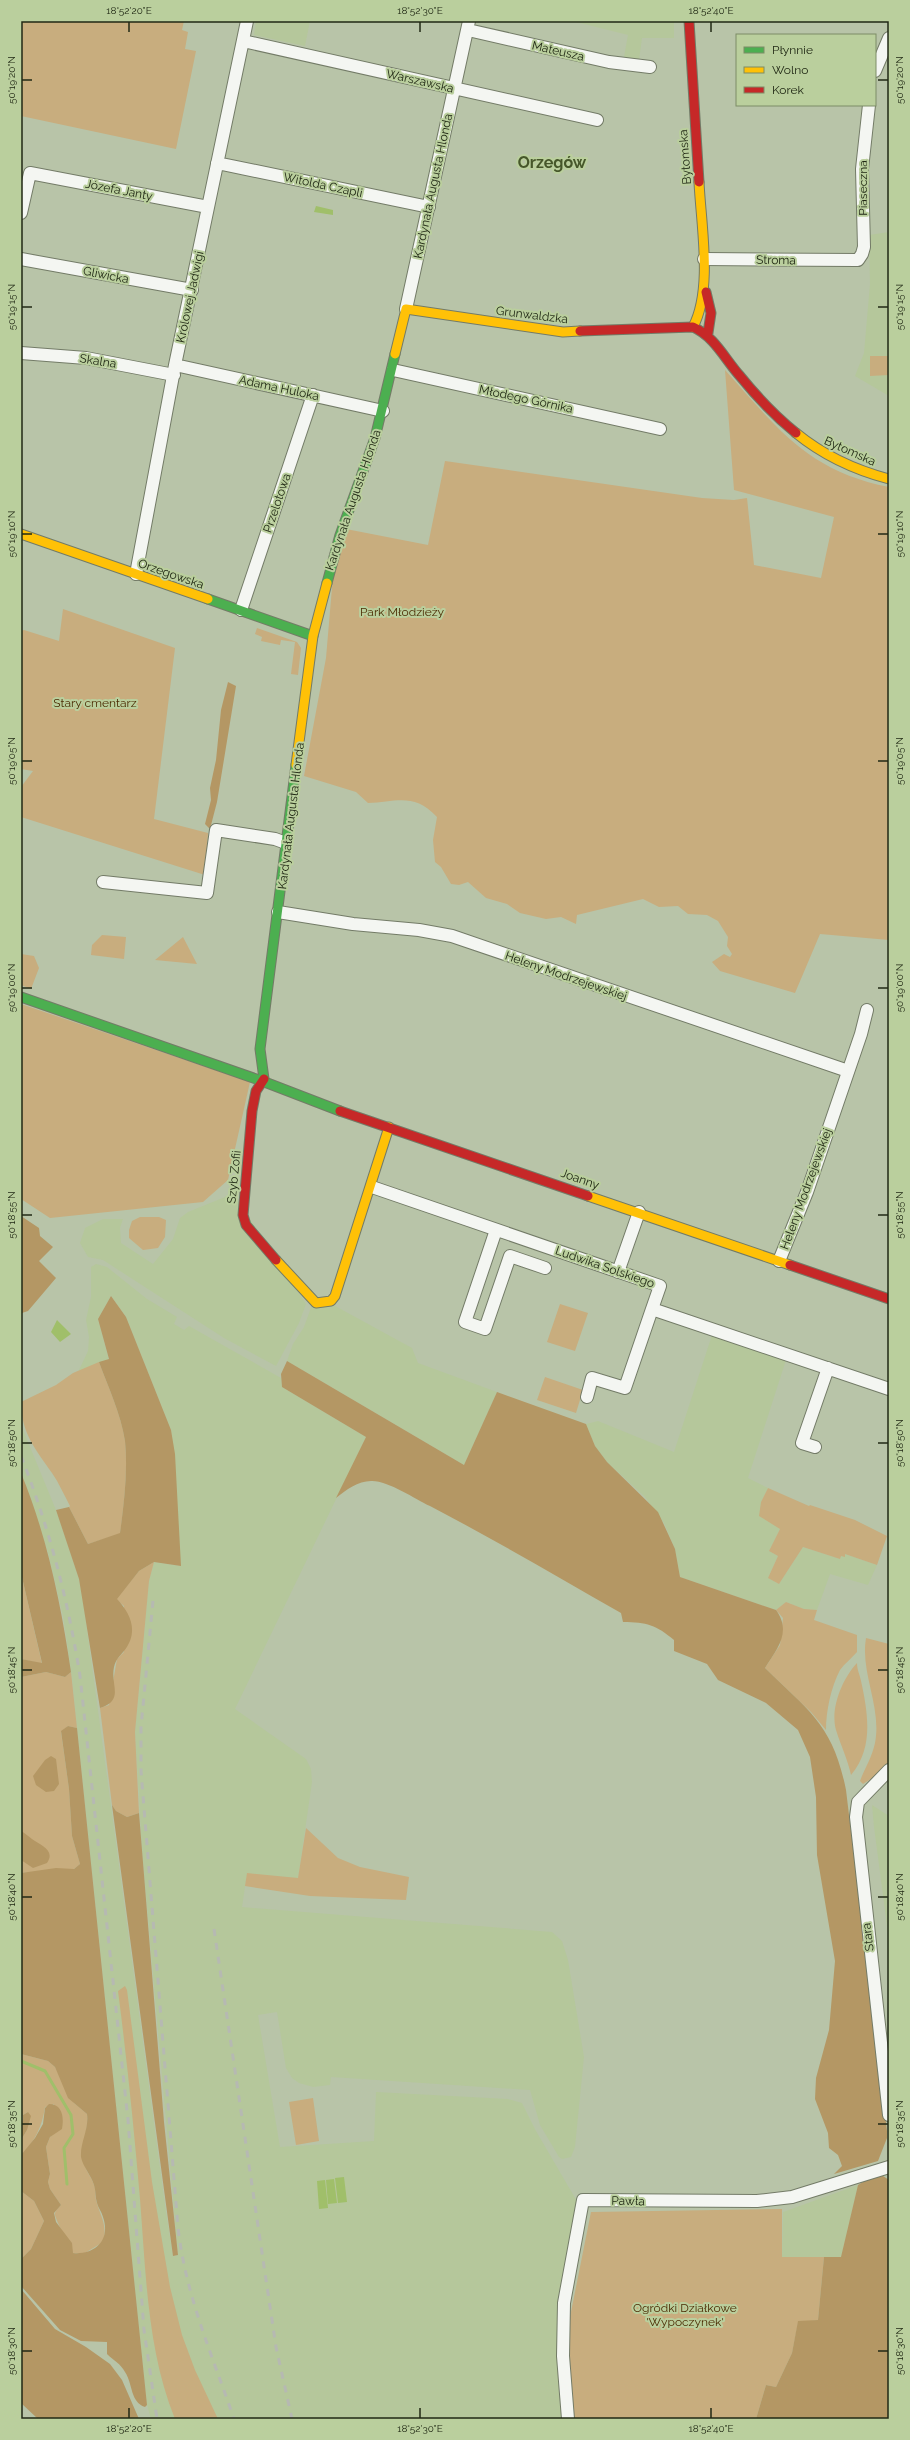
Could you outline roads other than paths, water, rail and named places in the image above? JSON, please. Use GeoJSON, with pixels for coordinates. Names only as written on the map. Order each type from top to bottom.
{"type":"FeatureCollection","features":[{"type":"Feature","properties":{"kind":"street","name":"Królowej Jadwigi"},"geometry":{"type":"LineString","coordinates":[[136,574],[174,370],[192,290],[247,21]]}},
{"type":"Feature","properties":{"kind":"street","name":"Bytomska"},"geometry":{"type":"LineString","coordinates":[[689,21],[705,291],[699,316],[693,327]]}},
{"type":"Feature","properties":{"kind":"street","name":"Mateusza"},"geometry":{"type":"LineString","coordinates":[[469,25],[609,62],[650,67]]}},
{"type":"Feature","properties":{"kind":"street","name":"Kardynała Augusta Hlonda"},"geometry":{"type":"LineString","coordinates":[[264,1079],[260,1049],[314,636],[340,535],[375,438],[393,370],[469,25]]}},
{"type":"Feature","properties":{"kind":"street"},"geometry":{"type":"LineString","coordinates":[[876,70],[889,38]]}},
{"type":"Feature","properties":{"kind":"street","name":"Warszawska"},"geometry":{"type":"LineString","coordinates":[[243,41],[597,120]]}},
{"type":"Feature","properties":{"kind":"street","name":"Piaseczna"},"geometry":{"type":"LineString","coordinates":[[848,262],[858,260],[864,247],[862,169],[869,106]]}},
{"type":"Feature","properties":{"kind":"street","name":"Witolda Czapli"},"geometry":{"type":"LineString","coordinates":[[217,163],[429,207]]}},
{"type":"Feature","properties":{"kind":"street","name":"Józefa Janty"},"geometry":{"type":"LineString","coordinates":[[21,213],[30,173],[208,207]]}},
{"type":"Feature","properties":{"kind":"street","name":"Stroma"},"geometry":{"type":"LineString","coordinates":[[704,258],[848,262]]}},
{"type":"Feature","properties":{"kind":"street","name":"Gliwicka"},"geometry":{"type":"LineString","coordinates":[[21,259],[192,290]]}},
{"type":"Feature","properties":{"kind":"street","name":"Bytomska"},"geometry":{"type":"LineString","coordinates":[[705,291],[712,313],[705,332],[755,394],[783,423],[823,454],[848,467],[889,479]]}},
{"type":"Feature","properties":{"kind":"street","name":"Grunwaldzka"},"geometry":{"type":"LineString","coordinates":[[406,309],[563,332],[693,327],[705,332]]}},
{"type":"Feature","properties":{"kind":"street","name":"Skalna"},"geometry":{"type":"LineString","coordinates":[[21,352],[86,358],[174,370]]}},
{"type":"Feature","properties":{"kind":"street","name":"Adama Huloka"},"geometry":{"type":"LineString","coordinates":[[174,370],[313,395],[382,411]]}},
{"type":"Feature","properties":{"kind":"street","name":"Młodego Górnika"},"geometry":{"type":"LineString","coordinates":[[393,370],[660,429]]}},
{"type":"Feature","properties":{"kind":"street","name":"Przelotowa"},"geometry":{"type":"LineString","coordinates":[[241,610],[313,395]]}},
{"type":"Feature","properties":{"kind":"street","name":"Orzegowska"},"geometry":{"type":"LineString","coordinates":[[21,534],[314,636]]}},
{"type":"Feature","properties":{"kind":"street"},"geometry":{"type":"LineString","coordinates":[[103,882],[206,893],[216,830],[275,839],[286,843]]}},
{"type":"Feature","properties":{"kind":"street","name":"Heleny Modrzejewskiej"},"geometry":{"type":"LineString","coordinates":[[278,912],[353,924],[452,936],[848,1071]]}},
{"type":"Feature","properties":{"kind":"street","name":"Joanny"},"geometry":{"type":"LineString","coordinates":[[21,996],[242,1075],[264,1079],[295,1095],[889,1299]]}},
{"type":"Feature","properties":{"kind":"street","name":"Heleny Modrzejewskiej"},"geometry":{"type":"LineString","coordinates":[[779,1261],[807,1192],[867,1010]]}},
{"type":"Feature","properties":{"kind":"street","name":"Szyb Zofii"},"geometry":{"type":"LineString","coordinates":[[264,1079],[256,1091],[252,1110],[242,1204],[245,1220],[263,1246],[306,1292],[312,1301],[322,1304],[331,1301],[335,1296],[372,1187]]}},
{"type":"Feature","properties":{"kind":"street"},"geometry":{"type":"LineString","coordinates":[[372,1187],[389,1127]]}},
{"type":"Feature","properties":{"kind":"street","name":"Ludwika Solskiego"},"geometry":{"type":"LineString","coordinates":[[372,1187],[660,1286],[652,1309]]}},
{"type":"Feature","properties":{"kind":"street"},"geometry":{"type":"LineString","coordinates":[[618,1272],[639,1212]]}},
{"type":"Feature","properties":{"kind":"street"},"geometry":{"type":"LineString","coordinates":[[496,1230],[465,1322],[484,1329],[510,1256],[545,1268]]}},
{"type":"Feature","properties":{"kind":"street"},"geometry":{"type":"LineString","coordinates":[[587,1397],[592,1378],[625,1388],[652,1309],[889,1389]]}},
{"type":"Feature","properties":{"kind":"street"},"geometry":{"type":"LineString","coordinates":[[815,1447],[802,1443],[828,1368]]}},
{"type":"Feature","properties":{"kind":"street","name":"Stara"},"geometry":{"type":"LineString","coordinates":[[889,1770],[858,1802],[856,1817],[889,2115]]}},
{"type":"Feature","properties":{"kind":"street","name":"Pawła"},"geometry":{"type":"LineString","coordinates":[[568,2419],[563,2356],[564,2303],[583,2200],[757,2201],[792,2197],[889,2167]]}},
{"type":"Feature","properties":{"kind":"waterway"},"geometry":{"type":"LineString","coordinates":[[21,2061],[45,2071],[71,2115],[73,2134],[64,2148],[67,2184]]}},
{"type":"Feature","properties":{"kind":"railway"},"geometry":{"type":"LineString","coordinates":[[21,1456],[49,1537],[70,1620],[80,1676],[128,2120],[144,2330],[157,2419]]}},
{"type":"Feature","properties":{"kind":"railway"},"geometry":{"type":"LineString","coordinates":[[153,1601],[141,1727],[141,1771],[178,2228],[193,2302],[234,2419]]}},
{"type":"Feature","properties":{"kind":"railway"},"geometry":{"type":"LineString","coordinates":[[214,1929],[276,2347],[292,2419]]}},
{"type":"Feature","properties":{"kind":"district","name":"Orzegów"},"geometry":{"type":"Point","coordinates":[552,162]}},
{"type":"Feature","properties":{"kind":"park label","name":"Park Młodzieży"},"geometry":{"type":"Point","coordinates":[402,612]}},
{"type":"Feature","properties":{"kind":"park label","name":"Stary cmentarz"},"geometry":{"type":"Point","coordinates":[95,703]}},
{"type":"Feature","properties":{"kind":"park label","name":"Ogródki Działkowe 'Wypoczynek'"},"geometry":{"type":"Point","coordinates":[685,2315]}}]}
